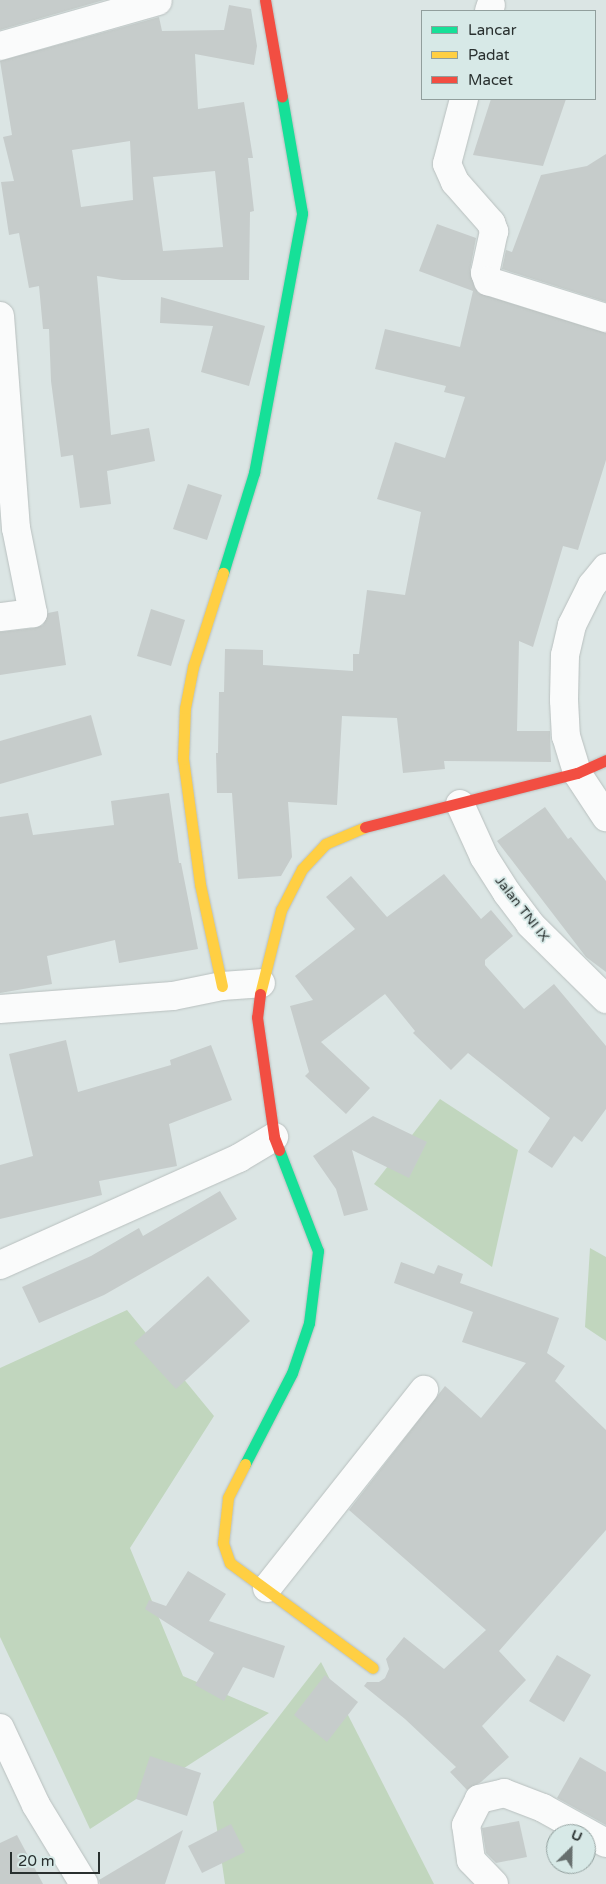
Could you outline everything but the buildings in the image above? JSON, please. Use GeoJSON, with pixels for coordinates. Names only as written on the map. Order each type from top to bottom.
{"type":"FeatureCollection","features":[{"type":"Feature","properties":{"kind":"street"},"geometry":{"type":"LineString","coordinates":[[0,46],[158,0]]}},
{"type":"Feature","properties":{"kind":"street"},"geometry":{"type":"LineString","coordinates":[[222,986],[200,884],[183,760],[185,708],[193,667],[254,473],[302,214],[265,0]]}},
{"type":"Feature","properties":{"kind":"street"},"geometry":{"type":"LineString","coordinates":[[464,100],[447,164],[449,173],[491,222],[494,231],[485,273],[488,281],[606,318]]}},
{"type":"Feature","properties":{"kind":"street"},"geometry":{"type":"LineString","coordinates":[[0,316],[16,528],[34,613],[0,617]]}},
{"type":"Feature","properties":{"kind":"street"},"geometry":{"type":"LineString","coordinates":[[606,568],[592,586],[572,625],[565,655],[566,736],[577,773],[606,817]]}},
{"type":"Feature","properties":{"kind":"street"},"geometry":{"type":"LineString","coordinates":[[374,1668],[267,1588],[230,1563],[223,1543],[222,1529],[228,1498],[292,1373],[309,1323],[318,1251],[274,1137],[257,1016],[261,983],[281,910],[302,869],[325,844],[354,830],[577,773],[606,760]]}},
{"type":"Feature","properties":{"kind":"street","name":"Jalan TNI IX"},"geometry":{"type":"LineString","coordinates":[[460,804],[484,857],[530,924],[606,1000]]}},
{"type":"Feature","properties":{"kind":"street"},"geometry":{"type":"LineString","coordinates":[[0,1009],[173,996],[222,986],[261,983]]}},
{"type":"Feature","properties":{"kind":"street"},"geometry":{"type":"LineString","coordinates":[[0,1266],[239,1158],[274,1137]]}},
{"type":"Feature","properties":{"kind":"street"},"geometry":{"type":"LineString","coordinates":[[267,1588],[424,1390]]}},
{"type":"Feature","properties":{"kind":"street"},"geometry":{"type":"LineString","coordinates":[[0,1728],[36,1805],[84,1884]]}},
{"type":"Feature","properties":{"kind":"street"},"geometry":{"type":"LineString","coordinates":[[494,1884],[471,1860],[466,1825],[479,1799],[504,1793],[543,1808],[606,1842]]}},
{"type":"Feature","properties":{"kind":"green space"},"geometry":{"type":"Polygon","coordinates":[[[440,1099],[518,1150],[492,1267],[374,1184],[440,1099]]]}},
{"type":"Feature","properties":{"kind":"green space"},"geometry":{"type":"Polygon","coordinates":[[[590,1248],[606,1257],[606,1341],[585,1327],[590,1248]]]}},
{"type":"Feature","properties":{"kind":"green space"},"geometry":{"type":"Polygon","coordinates":[[[127,1310],[214,1416],[130,1548],[183,1676],[269,1713],[90,1829],[0,1637],[0,1368],[127,1310]]]}},
{"type":"Feature","properties":{"kind":"green space"},"geometry":{"type":"Polygon","coordinates":[[[321,1662],[434,1884],[225,1884],[213,1802],[321,1662]]]}},
{"type":"Feature","properties":{"kind":"traffic: fast"},"geometry":{"type":"LineString","coordinates":[[223,573],[254,473],[302,213],[282,97]]}},
{"type":"Feature","properties":{"kind":"traffic: fast"},"geometry":{"type":"LineString","coordinates":[[245,1464],[292,1373],[309,1323],[318,1251],[279,1150]]}},
{"type":"Feature","properties":{"kind":"traffic: slow"},"geometry":{"type":"LineString","coordinates":[[222,986],[200,884],[183,759],[185,708],[193,667],[223,573]]}},
{"type":"Feature","properties":{"kind":"traffic: slow"},"geometry":{"type":"LineString","coordinates":[[260,994],[281,910],[302,869],[325,844],[365,827]]}},
{"type":"Feature","properties":{"kind":"traffic: slow"},"geometry":{"type":"LineString","coordinates":[[245,1464],[228,1498],[223,1543],[230,1563],[373,1668]]}},
{"type":"Feature","properties":{"kind":"traffic: jam"},"geometry":{"type":"LineString","coordinates":[[265,0],[282,97]]}},
{"type":"Feature","properties":{"kind":"traffic: jam"},"geometry":{"type":"LineString","coordinates":[[365,827],[577,773],[606,760]]}},
{"type":"Feature","properties":{"kind":"traffic: jam"},"geometry":{"type":"LineString","coordinates":[[260,994],[257,1017],[274,1137],[279,1150]]}}]}
